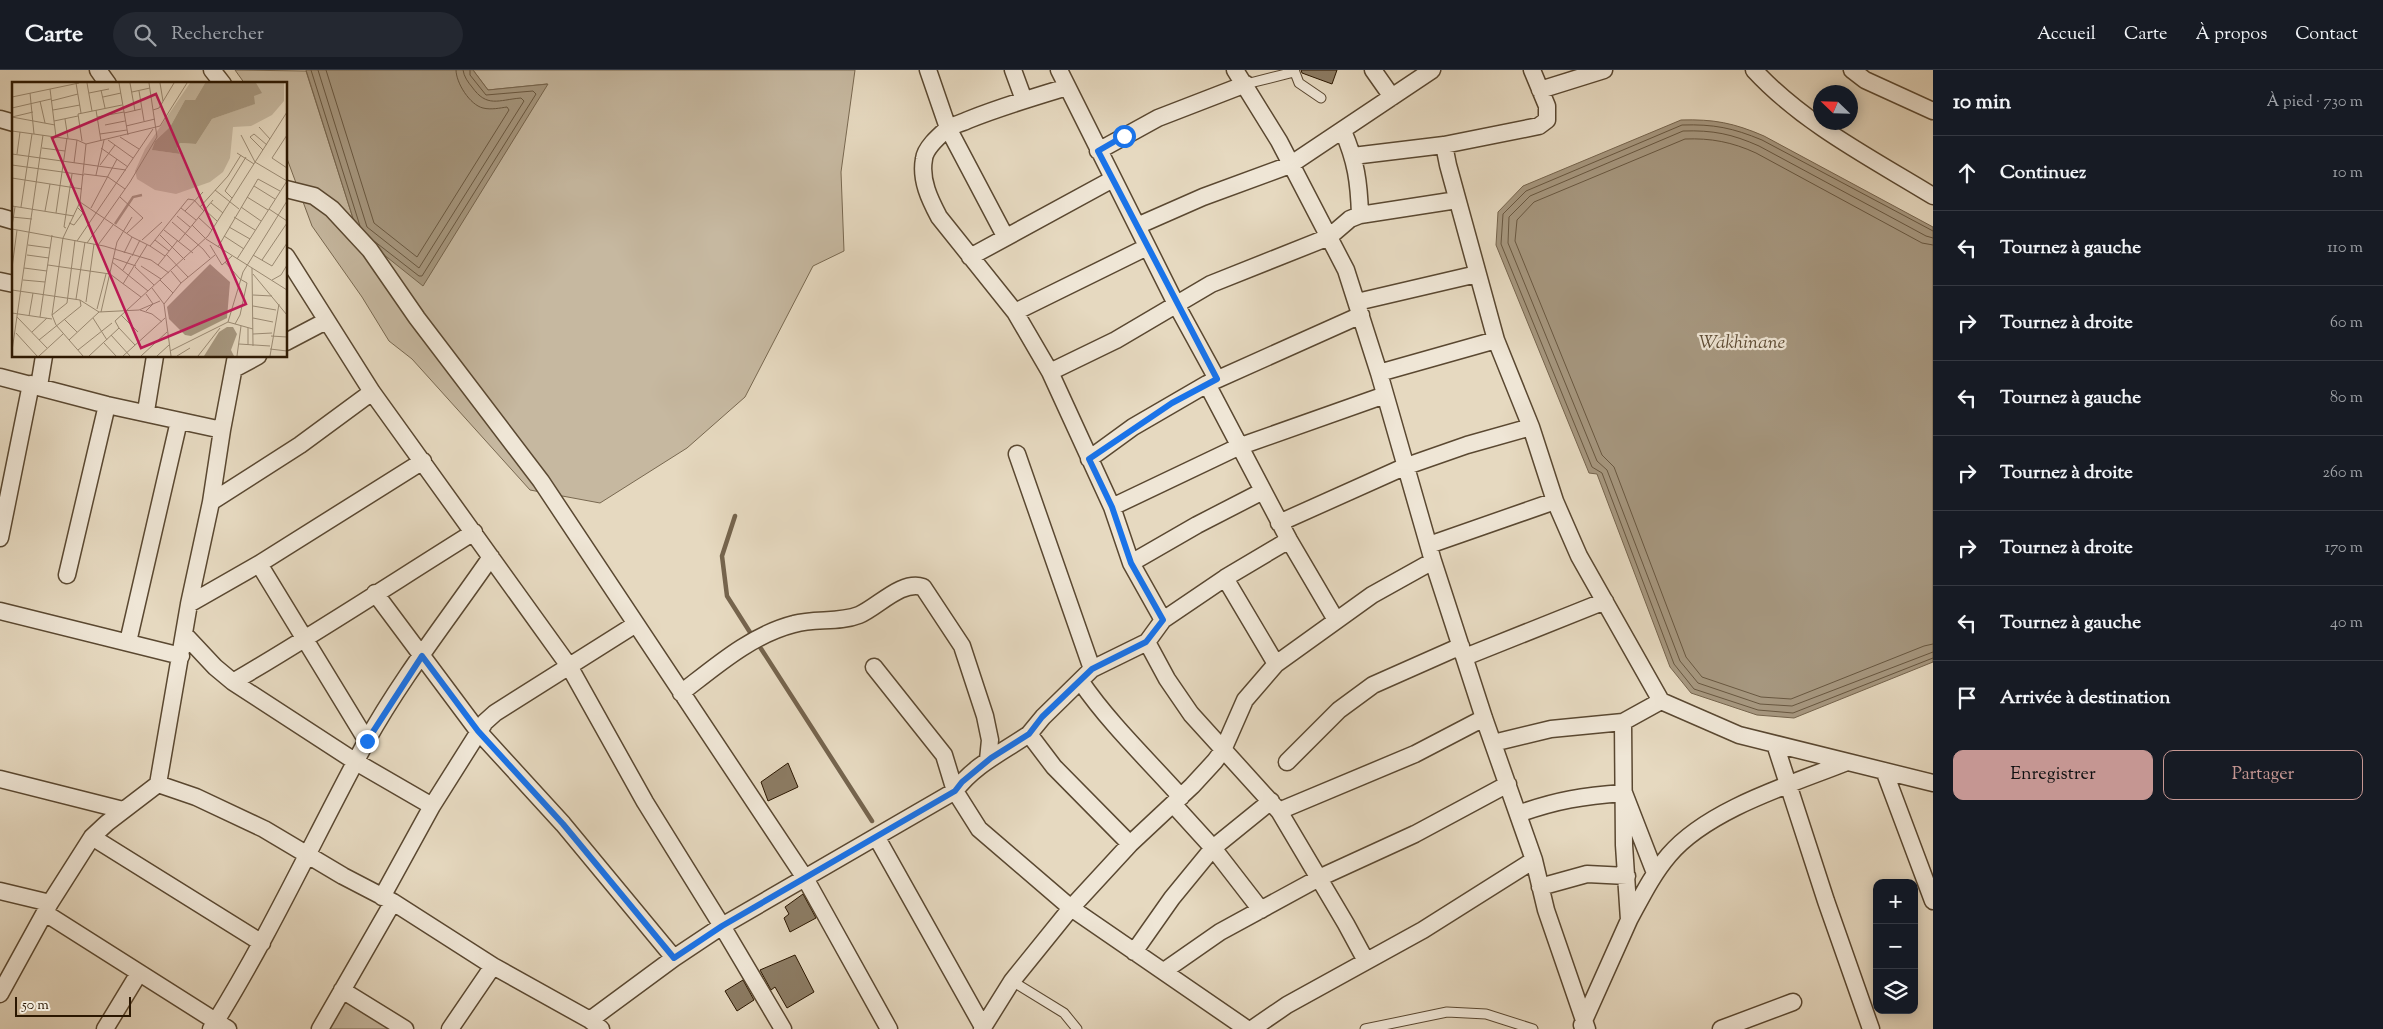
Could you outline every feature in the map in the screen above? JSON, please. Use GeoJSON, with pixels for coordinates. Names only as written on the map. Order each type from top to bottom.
{"type":"FeatureCollection","features":[{"type":"Feature","properties":{"kind":"street"},"geometry":{"type":"LineString","coordinates":[[98,70],[107,82]]}},
{"type":"Feature","properties":{"kind":"street"},"geometry":{"type":"LineString","coordinates":[[212,70],[221,82]]}},
{"type":"Feature","properties":{"kind":"street"},"geometry":{"type":"LineString","coordinates":[[928,70],[948,128],[1005,236]]}},
{"type":"Feature","properties":{"kind":"street"},"geometry":{"type":"LineString","coordinates":[[1014,70],[1024,100]]}},
{"type":"Feature","properties":{"kind":"street"},"geometry":{"type":"LineString","coordinates":[[1235,70],[1246,84],[1279,141],[1346,270],[1379,373],[1404,467],[1431,553],[1484,718],[1534,860],[1546,910],[1584,1026]]}},
{"type":"Feature","properties":{"kind":"street"},"geometry":{"type":"LineString","coordinates":[[1373,70],[1392,97]]}},
{"type":"Feature","properties":{"kind":"street"},"geometry":{"type":"LineString","coordinates":[[1137,226],[1203,197],[1290,165],[1432,70]]}},
{"type":"Feature","properties":{"kind":"street"},"geometry":{"type":"LineString","coordinates":[[1353,156],[1444,145],[1539,126],[1547,120],[1548,113],[1532,70]]}},
{"type":"Feature","properties":{"kind":"street"},"geometry":{"type":"LineString","coordinates":[[1540,90],[1604,70]]}},
{"type":"Feature","properties":{"kind":"street"},"geometry":{"type":"LineString","coordinates":[[1754,70],[1791,105],[1814,122],[1933,196]]}},
{"type":"Feature","properties":{"kind":"street"},"geometry":{"type":"LineString","coordinates":[[1852,70],[1865,80],[1933,111]]}},
{"type":"Feature","properties":{"kind":"street"},"geometry":{"type":"LineString","coordinates":[[1163,620],[1131,563],[1112,507],[1050,372],[1015,312],[939,218],[925,184],[924,158],[928,148],[948,128],[1024,100],[1064,75],[1098,151],[1177,306],[1212,382],[1238,447],[1288,540],[1336,620]]}},
{"type":"Feature","properties":{"kind":"street"},"geometry":{"type":"LineString","coordinates":[[1098,151],[1158,118],[1246,84]]}},
{"type":"Feature","properties":{"kind":"street"},"geometry":{"type":"LineString","coordinates":[[1343,131],[1353,156],[1358,177],[1360,215]]}},
{"type":"Feature","properties":{"kind":"street"},"geometry":{"type":"LineString","coordinates":[[1444,145],[1457,200],[1496,340],[1530,427],[1555,501],[1579,556],[1661,702],[1739,735],[1933,784]]}},
{"type":"Feature","properties":{"kind":"street"},"geometry":{"type":"LineString","coordinates":[[970,257],[1005,236],[1113,179]]}},
{"type":"Feature","properties":{"kind":"street"},"geometry":{"type":"LineString","coordinates":[[288,189],[314,196],[332,209],[370,250],[417,318],[541,481],[805,878],[889,1029]]}},
{"type":"Feature","properties":{"kind":"street"},"geometry":{"type":"LineString","coordinates":[[1050,372],[1116,340],[1177,306],[1211,284],[1329,238],[1350,219],[1360,215],[1457,200]]}},
{"type":"Feature","properties":{"kind":"street"},"geometry":{"type":"LineString","coordinates":[[1015,312],[1147,247]]}},
{"type":"Feature","properties":{"kind":"street"},"geometry":{"type":"LineString","coordinates":[[288,259],[372,392],[569,666],[645,802],[783,1029]]}},
{"type":"Feature","properties":{"kind":"street"},"geometry":{"type":"LineString","coordinates":[[1089,459],[1141,422],[1212,382],[1359,308],[1477,274]]}},
{"type":"Feature","properties":{"kind":"street"},"geometry":{"type":"LineString","coordinates":[[288,341],[326,321]]}},
{"type":"Feature","properties":{"kind":"street"},"geometry":{"type":"LineString","coordinates":[[1379,373],[1496,340]]}},
{"type":"Feature","properties":{"kind":"street"},"geometry":{"type":"LineString","coordinates":[[0,538],[35,385],[43,358]]}},
{"type":"Feature","properties":{"kind":"street"},"geometry":{"type":"LineString","coordinates":[[146,412],[155,358]]}},
{"type":"Feature","properties":{"kind":"street"},"geometry":{"type":"LineString","coordinates":[[1,991],[48,908],[92,837],[158,784],[189,604],[211,502],[235,362],[250,358]]}},
{"type":"Feature","properties":{"kind":"street"},"geometry":{"type":"LineString","coordinates":[[0,377],[222,430]]}},
{"type":"Feature","properties":{"kind":"street"},"geometry":{"type":"LineString","coordinates":[[211,502],[300,445],[372,392]]}},
{"type":"Feature","properties":{"kind":"street"},"geometry":{"type":"LineString","coordinates":[[1112,507],[1238,447],[1385,395]]}},
{"type":"Feature","properties":{"kind":"street"},"geometry":{"type":"LineString","coordinates":[[67,575],[107,404]]}},
{"type":"Feature","properties":{"kind":"street"},"geometry":{"type":"LineString","coordinates":[[128,642],[179,421]]}},
{"type":"Feature","properties":{"kind":"street"},"geometry":{"type":"LineString","coordinates":[[1280,523],[1404,467],[1530,427]]}},
{"type":"Feature","properties":{"kind":"street"},"geometry":{"type":"LineString","coordinates":[[1016,454],[1092,669]]}},
{"type":"Feature","properties":{"kind":"street"},"geometry":{"type":"LineString","coordinates":[[189,604],[259,564],[423,461]]}},
{"type":"Feature","properties":{"kind":"street"},"geometry":{"type":"LineString","coordinates":[[1131,563],[1197,525],[1263,491]]}},
{"type":"Feature","properties":{"kind":"street"},"geometry":{"type":"LineString","coordinates":[[877,838],[982,1028],[1012,981],[1070,908],[1130,844],[1177,801],[1223,750],[1245,700],[1276,664],[1431,553],[1555,501]]}},
{"type":"Feature","properties":{"kind":"street"},"geometry":{"type":"LineString","coordinates":[[233,682],[305,640],[375,593],[474,532]]}},
{"type":"Feature","properties":{"kind":"street"},"geometry":{"type":"LineString","coordinates":[[158,784],[196,797],[245,820],[387,899],[493,966],[596,1024],[674,958],[722,926],[877,838],[955,791],[962,782],[990,759],[1029,734],[1042,717],[1081,682],[1092,669],[1146,642],[1163,620],[1225,578],[1288,540]]}},
{"type":"Feature","properties":{"kind":"street"},"geometry":{"type":"LineString","coordinates":[[0,891],[48,908],[218,1027],[367,741],[422,656],[491,557]]}},
{"type":"Feature","properties":{"kind":"street"},"geometry":{"type":"LineString","coordinates":[[259,564],[367,741]]}},
{"type":"Feature","properties":{"kind":"street"},"geometry":{"type":"LineString","coordinates":[[1225,578],[1276,664]]}},
{"type":"Feature","properties":{"kind":"street"},"geometry":{"type":"LineString","coordinates":[[682,693],[743,646],[755,640],[794,624],[858,616],[903,589],[917,585],[923,587],[962,646],[985,716],[990,740],[990,759]]}},
{"type":"Feature","properties":{"kind":"street"},"geometry":{"type":"LineString","coordinates":[[375,593],[478,731],[563,824],[674,958]]}},
{"type":"Feature","properties":{"kind":"street"},"geometry":{"type":"LineString","coordinates":[[1287,762],[1339,710],[1373,686],[1463,651],[1605,602]]}},
{"type":"Feature","properties":{"kind":"street"},"geometry":{"type":"LineString","coordinates":[[0,610],[181,656]]}},
{"type":"Feature","properties":{"kind":"street"},"geometry":{"type":"LineString","coordinates":[[320,1029],[342,990],[432,806],[478,731],[495,713],[636,624]]}},
{"type":"Feature","properties":{"kind":"street"},"geometry":{"type":"LineString","coordinates":[[185,634],[215,667],[233,682],[356,762],[432,806]]}},
{"type":"Feature","properties":{"kind":"street"},"geometry":{"type":"LineString","coordinates":[[1146,642],[1167,679],[1191,714],[1275,806],[1366,961]]}},
{"type":"Feature","properties":{"kind":"street"},"geometry":{"type":"LineString","coordinates":[[874,667],[944,755],[955,791],[979,829],[1070,908],[1247,1029]]}},
{"type":"Feature","properties":{"kind":"street"},"geometry":{"type":"LineString","coordinates":[[1081,682],[1120,732],[1136,746],[1260,910]]}},
{"type":"Feature","properties":{"kind":"street"},"geometry":{"type":"LineString","coordinates":[[1494,743],[1551,729],[1623,722],[1661,702]]}},
{"type":"Feature","properties":{"kind":"street"},"geometry":{"type":"LineString","coordinates":[[1134,952],[1172,898],[1213,848],[1275,806],[1415,754],[1484,718]]}},
{"type":"Feature","properties":{"kind":"street"},"geometry":{"type":"LineString","coordinates":[[1623,722],[1629,920]]}},
{"type":"Feature","properties":{"kind":"street"},"geometry":{"type":"LineString","coordinates":[[1029,734],[1054,767],[1130,844]]}},
{"type":"Feature","properties":{"kind":"street"},"geometry":{"type":"LineString","coordinates":[[1775,744],[1826,902],[1871,1029]]}},
{"type":"Feature","properties":{"kind":"street"},"geometry":{"type":"LineString","coordinates":[[1584,1026],[1629,920],[1655,873],[1670,854],[1696,831],[1731,809],[1847,762]]}},
{"type":"Feature","properties":{"kind":"street"},"geometry":{"type":"LineString","coordinates":[[1885,773],[1933,902]]}},
{"type":"Feature","properties":{"kind":"street"},"geometry":{"type":"LineString","coordinates":[[0,779],[124,810]]}},
{"type":"Feature","properties":{"kind":"street"},"geometry":{"type":"LineString","coordinates":[[1164,971],[1220,932],[1260,910],[1319,878],[1415,834],[1508,784]]}},
{"type":"Feature","properties":{"kind":"street"},"geometry":{"type":"LineString","coordinates":[[1518,814],[1557,800],[1624,793]]}},
{"type":"Feature","properties":{"kind":"street"},"geometry":{"type":"LineString","coordinates":[[1624,793],[1655,873]]}},
{"type":"Feature","properties":{"kind":"street"},"geometry":{"type":"LineString","coordinates":[[92,837],[262,943]]}},
{"type":"Feature","properties":{"kind":"street"},"geometry":{"type":"LineString","coordinates":[[1252,1029],[1287,1006],[1423,930],[1534,860]]}},
{"type":"Feature","properties":{"kind":"street"},"geometry":{"type":"LineString","coordinates":[[1540,887],[1587,874],[1627,876]]}},
{"type":"Feature","properties":{"kind":"street"},"geometry":{"type":"LineString","coordinates":[[450,1029],[493,966]]}},
{"type":"Feature","properties":{"kind":"street"},"geometry":{"type":"LineString","coordinates":[[105,1029],[139,973]]}},
{"type":"Feature","properties":{"kind":"street"},"geometry":{"type":"LineString","coordinates":[[342,990],[405,1029]]}},
{"type":"Feature","properties":{"kind":"street"},"geometry":{"type":"LineString","coordinates":[[1721,1029],[1793,1002]]}},
{"type":"Feature","properties":{"kind":"lane"},"geometry":{"type":"LineString","coordinates":[[1246,84],[1294,71],[1299,83],[1321,98]]}},
{"type":"Feature","properties":{"kind":"lane"},"geometry":{"type":"LineString","coordinates":[[1012,981],[1064,1013],[1077,1029]]}},
{"type":"Feature","properties":{"kind":"lane"},"geometry":{"type":"LineString","coordinates":[[1366,1029],[1447,1012],[1486,1014],[1532,1029]]}},
{"type":"Feature","properties":{"kind":"shaded area"},"geometry":{"type":"Polygon","coordinates":[[[235,70],[306,71],[358,234],[547,84],[488,90],[473,70],[855,70],[841,172],[844,251],[813,266],[745,397],[687,448],[600,503],[530,490],[412,359],[389,341],[362,297],[312,226],[288,161],[288,82],[244,82],[235,70]]]}},
{"type":"Feature","properties":{"kind":"shaded area"},"geometry":{"type":"Polygon","coordinates":[[[344,1001],[391,1029],[327,1029],[344,1001]]]}},
{"type":"Feature","properties":{"kind":"water"},"geometry":{"type":"Polygon","coordinates":[[[306,70],[473,70],[488,90],[548,84],[423,286],[358,234],[306,70]]]}},
{"type":"Feature","properties":{"kind":"water","name":"Wakhinane"},"geometry":{"type":"Polygon","coordinates":[[[1681,120],[1704,120],[1724,123],[1764,136],[1933,227],[1933,662],[1794,718],[1757,715],[1691,693],[1670,667],[1597,474],[1589,473],[1496,245],[1498,212],[1523,186],[1681,120]]]}},
{"type":"Feature","properties":{"kind":"building"},"geometry":{"type":"Polygon","coordinates":[[[1301,70],[1337,70],[1332,84],[1302,73],[1301,70]]]}},
{"type":"Feature","properties":{"kind":"building"},"geometry":{"type":"Polygon","coordinates":[[[788,763],[798,787],[768,801],[761,782],[788,763]]]}},
{"type":"Feature","properties":{"kind":"building"},"geometry":{"type":"Polygon","coordinates":[[[803,894],[816,918],[790,932],[784,918],[789,914],[785,907],[803,894]]]}},
{"type":"Feature","properties":{"kind":"building"},"geometry":{"type":"Polygon","coordinates":[[[795,955],[814,992],[787,1008],[775,987],[771,990],[760,970],[795,955]]]}},
{"type":"Feature","properties":{"kind":"building"},"geometry":{"type":"Polygon","coordinates":[[[743,980],[754,1000],[737,1011],[725,991],[743,980]]]}},
{"type":"Feature","properties":{"kind":"waterway"},"geometry":{"type":"LineString","coordinates":[[735,516],[722,556],[727,596],[753,637]]}},
{"type":"Feature","properties":{"kind":"waterway"},"geometry":{"type":"LineString","coordinates":[[758,644],[872,821]]}},
{"type":"Feature","properties":{"kind":"route"},"geometry":{"type":"LineString","coordinates":[[367,741],[422,656],[478,731],[563,824],[674,958],[722,926],[877,838],[955,791],[962,782],[983,764],[1029,734],[1042,717],[1081,682],[1092,669],[1146,642],[1163,620],[1131,563],[1112,507],[1089,459],[1172,403],[1217,379],[1177,306],[1098,151],[1124,136]]}}]}
